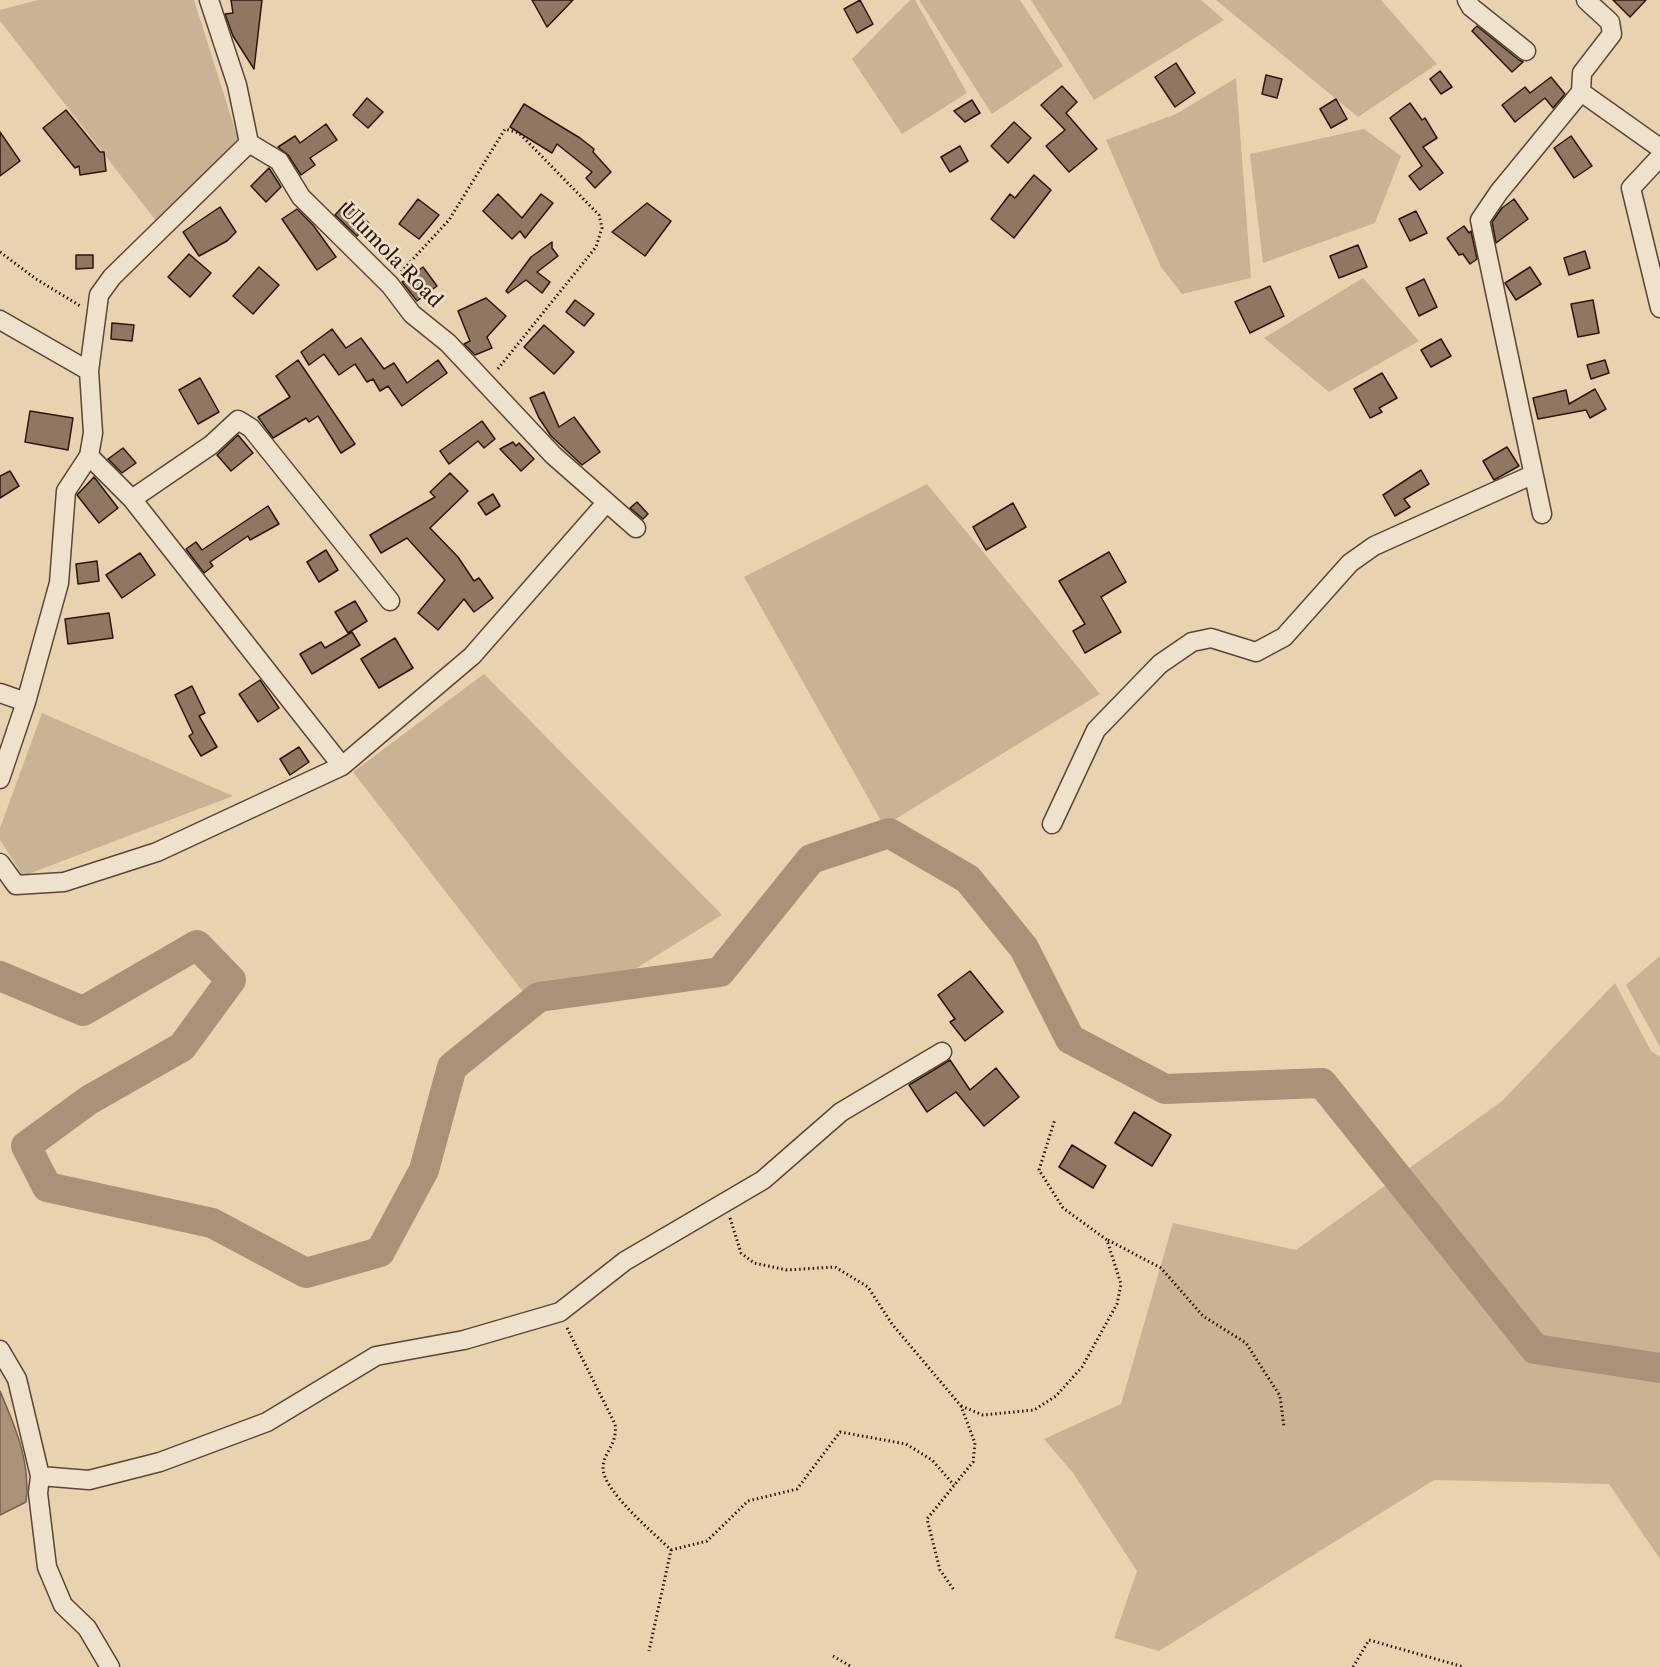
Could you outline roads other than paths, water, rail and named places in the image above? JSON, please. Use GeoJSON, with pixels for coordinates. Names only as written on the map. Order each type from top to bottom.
{"type":"FeatureCollection","features":[{"type":"Feature","properties":{"kind":"street"},"geometry":{"type":"LineString","coordinates":[[0,778],[26,702],[58,583],[66,491],[89,456],[93,433],[89,371],[99,295],[112,277],[249,143],[237,85],[209,0]]}},
{"type":"Feature","properties":{"kind":"street"},"geometry":{"type":"LineString","coordinates":[[1467,0],[1471,7],[1526,51]]}},
{"type":"Feature","properties":{"kind":"street"},"geometry":{"type":"LineString","coordinates":[[1542,514],[1480,219],[1499,192],[1581,92],[1582,73],[1612,34],[1610,22],[1586,0]]}},
{"type":"Feature","properties":{"kind":"street"},"geometry":{"type":"LineString","coordinates":[[1581,92],[1660,148]]}},
{"type":"Feature","properties":{"kind":"street","name":"Ulumola Road"},"geometry":{"type":"LineString","coordinates":[[249,143],[279,161],[301,197],[390,285],[411,314],[448,343],[553,455],[636,528]]}},
{"type":"Feature","properties":{"kind":"street"},"geometry":{"type":"LineString","coordinates":[[1660,157],[1631,188],[1660,308]]}},
{"type":"Feature","properties":{"kind":"street"},"geometry":{"type":"LineString","coordinates":[[0,320],[89,371]]}},
{"type":"Feature","properties":{"kind":"street"},"geometry":{"type":"LineString","coordinates":[[132,499],[211,445],[238,420],[251,428],[390,601]]}},
{"type":"Feature","properties":{"kind":"street"},"geometry":{"type":"LineString","coordinates":[[89,456],[132,499],[342,766]]}},
{"type":"Feature","properties":{"kind":"street"},"geometry":{"type":"LineString","coordinates":[[1052,824],[1096,730],[1160,664],[1192,642],[1210,638],[1256,652],[1284,637],[1350,563],[1374,546],[1532,475]]}},
{"type":"Feature","properties":{"kind":"street"},"geometry":{"type":"LineString","coordinates":[[0,863],[16,885],[64,882],[157,852],[342,766],[472,656],[606,503]]}},
{"type":"Feature","properties":{"kind":"street"},"geometry":{"type":"LineString","coordinates":[[0,693],[26,702]]}},
{"type":"Feature","properties":{"kind":"street"},"geometry":{"type":"LineString","coordinates":[[40,1476],[89,1480],[160,1462],[267,1422],[376,1356],[464,1340],[561,1312],[625,1261],[763,1180],[841,1112],[942,1052]]}},
{"type":"Feature","properties":{"kind":"street"},"geometry":{"type":"LineString","coordinates":[[0,1350],[17,1380],[40,1476],[38,1493],[47,1567],[63,1605],[87,1628],[110,1667]]}},
{"type":"Feature","properties":{"kind":"waterway"},"geometry":{"type":"LineString","coordinates":[[0,976],[83,1011],[197,945],[231,980],[182,1047],[89,1100],[26,1146],[47,1187],[212,1223],[306,1273],[380,1252],[424,1170],[452,1067],[539,997],[720,972],[811,859],[889,833],[968,879],[1024,948],[1070,1039],[1165,1089],[1322,1083],[1535,1349],[1660,1368]]}}]}
